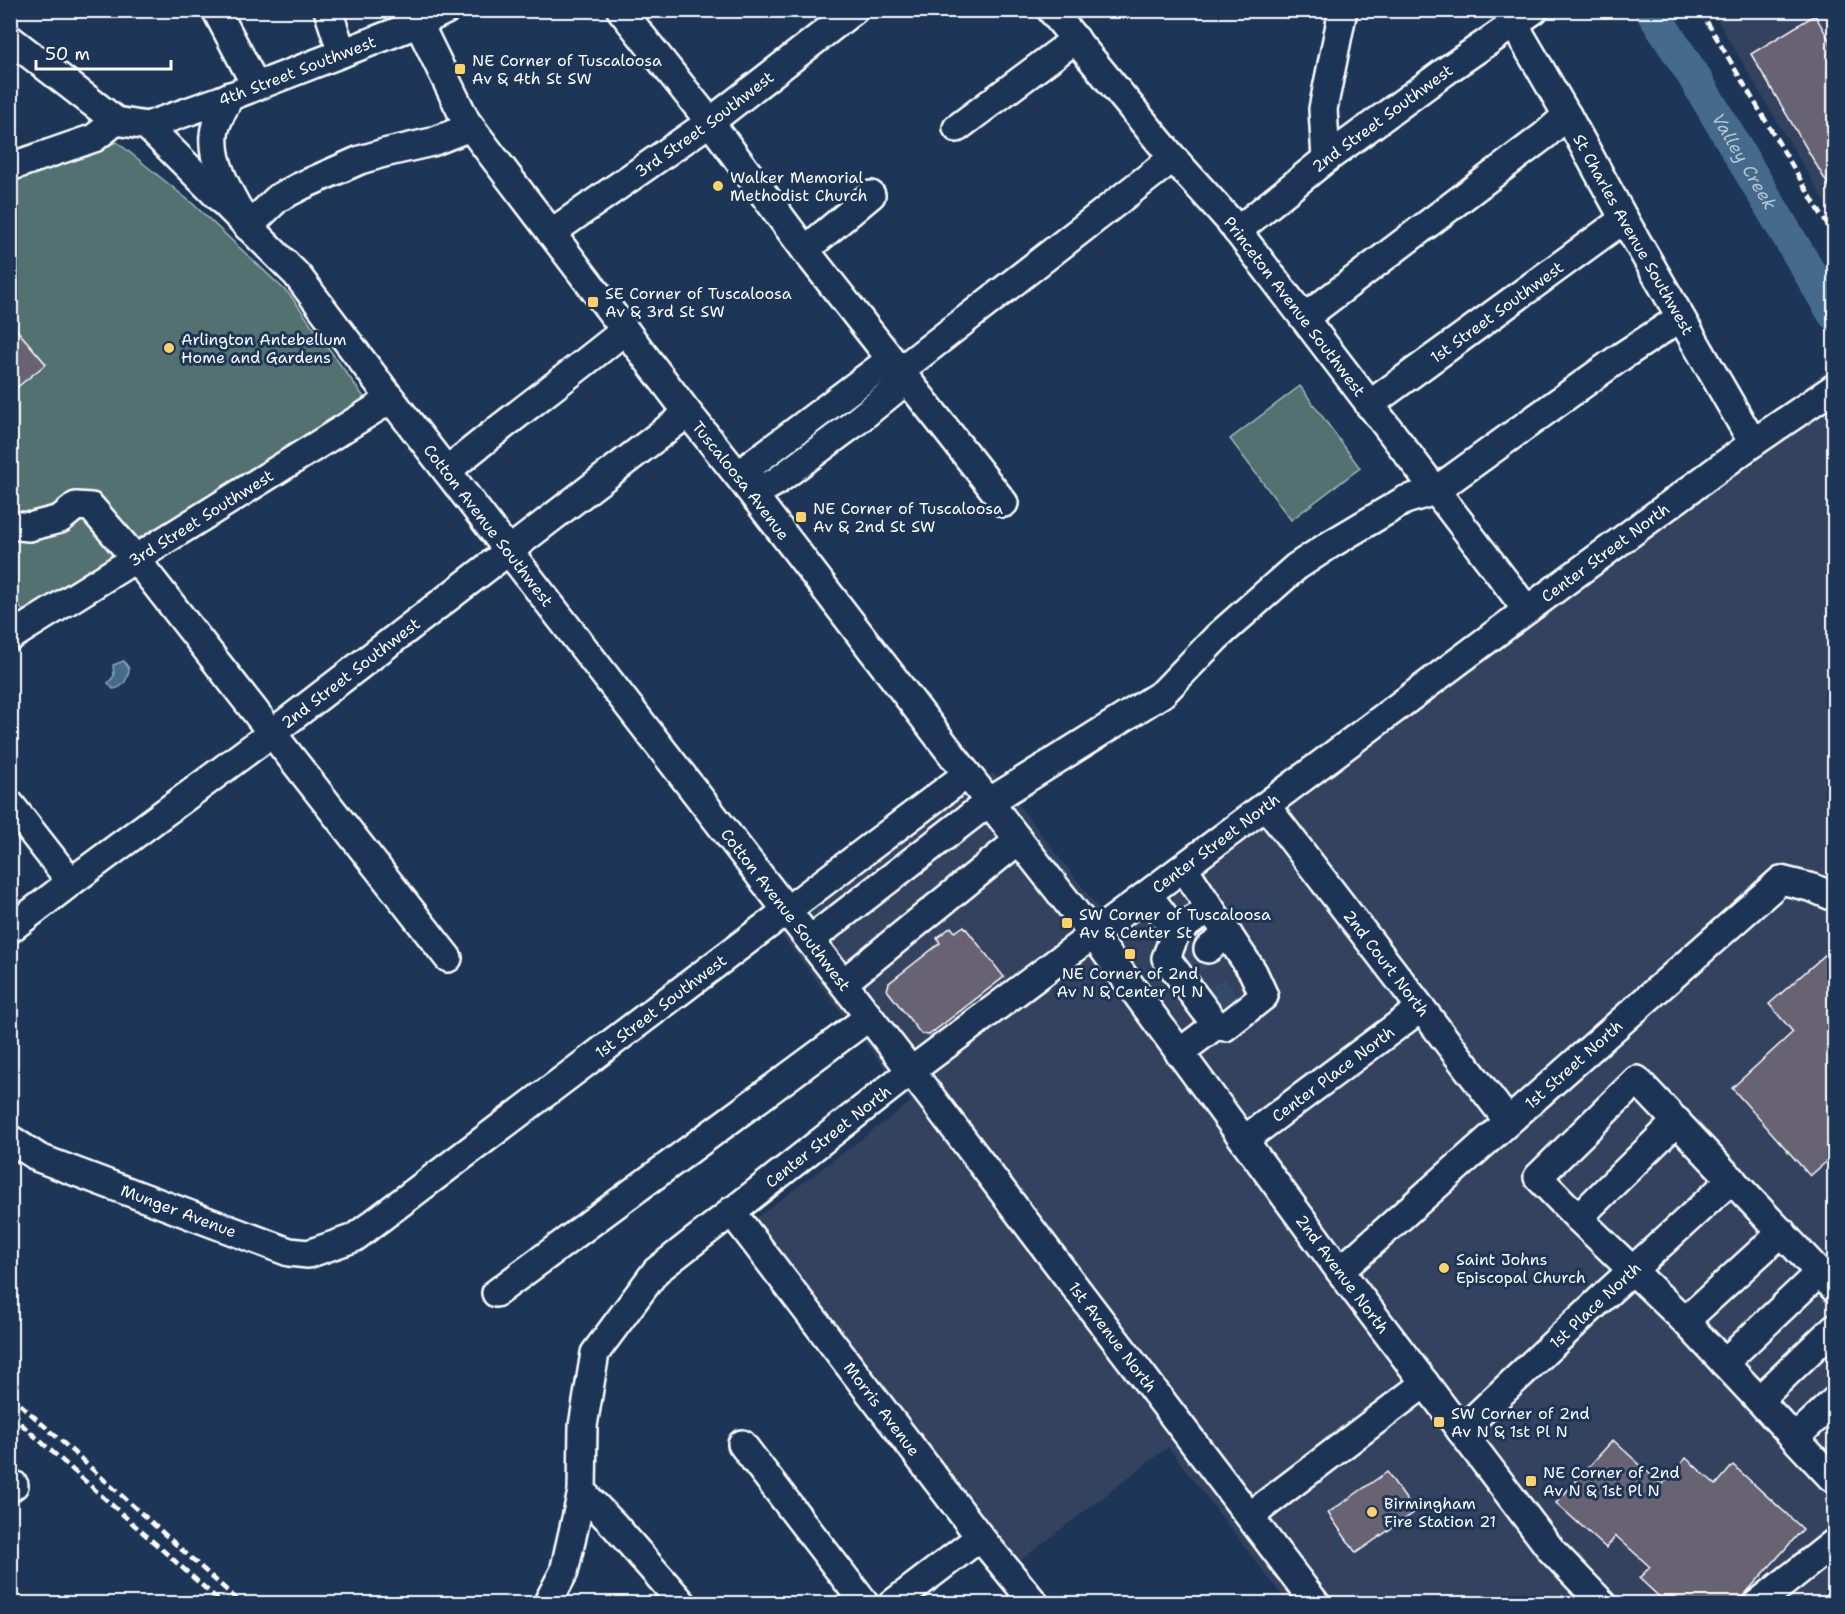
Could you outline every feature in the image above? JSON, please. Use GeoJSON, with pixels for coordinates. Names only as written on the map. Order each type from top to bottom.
{"type":"FeatureCollection","features":[{"type":"Feature","properties":{"kind":"street"},"geometry":{"type":"LineString","coordinates":[[216,10],[256,86]]}},
{"type":"Feature","properties":{"kind":"street"},"geometry":{"type":"LineString","coordinates":[[328,10],[342,53]]}},
{"type":"Feature","properties":{"kind":"street","name":"4th Street Southwest"},"geometry":{"type":"LineString","coordinates":[[147,126],[342,53],[415,17],[446,10]]}},
{"type":"Feature","properties":{"kind":"street","name":"3rd Street Southwest"},"geometry":{"type":"LineString","coordinates":[[551,233],[710,122],[854,10]]}},
{"type":"Feature","properties":{"kind":"street","name":"Princeton Avenue Southwest"},"geometry":{"type":"LineString","coordinates":[[1051,10],[1173,158],[1237,231],[1527,610]]}},
{"type":"Feature","properties":{"kind":"street"},"geometry":{"type":"LineString","coordinates":[[1326,159],[1323,109],[1343,10]]}},
{"type":"Feature","properties":{"kind":"street"},"geometry":{"type":"LineString","coordinates":[[626,12],[805,250],[1004,503]]}},
{"type":"Feature","properties":{"kind":"street","name":"Tuscaloosa Avenue"},"geometry":{"type":"LineString","coordinates":[[415,17],[470,127],[688,413],[1094,936]]}},
{"type":"Feature","properties":{"kind":"street","name":"2nd Street Southwest"},"geometry":{"type":"LineString","coordinates":[[1237,231],[1326,159],[1524,17]]}},
{"type":"Feature","properties":{"kind":"street","name":"St Charles Avenue Southwest"},"geometry":{"type":"LineString","coordinates":[[1524,17],[1567,115],[1680,318],[1753,443]]}},
{"type":"Feature","properties":{"kind":"street"},"geometry":{"type":"LineString","coordinates":[[10,39],[116,121],[147,126]]}},
{"type":"Feature","properties":{"kind":"street"},"geometry":{"type":"LineString","coordinates":[[957,128],[1076,39]]}},
{"type":"Feature","properties":{"kind":"street"},"geometry":{"type":"LineString","coordinates":[[230,96],[218,119],[214,136],[216,153],[221,177],[248,227],[279,198],[301,186],[368,158],[432,142],[470,127]]}},
{"type":"Feature","properties":{"kind":"street"},"geometry":{"type":"LineString","coordinates":[[1304,318],[1545,135],[1567,115]]}},
{"type":"Feature","properties":{"kind":"street"},"geometry":{"type":"LineString","coordinates":[[10,167],[94,138],[116,121]]}},
{"type":"Feature","properties":{"kind":"street","name":"Cotton Avenue Southwest"},"geometry":{"type":"LineString","coordinates":[[147,126],[297,275],[911,1071]]}},
{"type":"Feature","properties":{"kind":"street"},"geometry":{"type":"LineString","coordinates":[[900,370],[1173,158]]}},
{"type":"Feature","properties":{"kind":"street"},"geometry":{"type":"LineString","coordinates":[[805,250],[871,195]]}},
{"type":"Feature","properties":{"kind":"street","name":"1st Street Southwest"},"geometry":{"type":"LineString","coordinates":[[1369,405],[1624,219]]}},
{"type":"Feature","properties":{"kind":"street"},"geometry":{"type":"LineString","coordinates":[[810,940],[989,802],[1163,693],[1217,637],[1296,567],[1405,500],[1435,491],[1622,356],[1680,318]]}},
{"type":"Feature","properties":{"kind":"street"},"geometry":{"type":"LineString","coordinates":[[447,471],[625,330]]}},
{"type":"Feature","properties":{"kind":"street"},"geometry":{"type":"LineString","coordinates":[[748,488],[751,465],[883,365],[900,370]]}},
{"type":"Feature","properties":{"kind":"street","name":"Center Street North"},"geometry":{"type":"LineString","coordinates":[[582,1492],[584,1426],[596,1353],[656,1271],[911,1071],[1527,610],[1753,443],[1834,388]]}},
{"type":"Feature","properties":{"kind":"street","name":"3rd Street Southwest"},"geometry":{"type":"LineString","coordinates":[[10,638],[391,399]]}},
{"type":"Feature","properties":{"kind":"street","name":"2nd Street Southwest"},"geometry":{"type":"LineString","coordinates":[[10,929],[272,733],[688,413]]}},
{"type":"Feature","properties":{"kind":"street"},"geometry":{"type":"LineString","coordinates":[[10,525],[29,526],[60,519],[76,506],[91,507],[135,558],[448,958]]}},
{"type":"Feature","properties":{"kind":"street","name":"1st Street Southwest"},"geometry":{"type":"LineString","coordinates":[[354,1238],[967,774]]}},
{"type":"Feature","properties":{"kind":"street"},"geometry":{"type":"LineString","coordinates":[[10,804],[71,882]]}},
{"type":"Feature","properties":{"kind":"street","name":"2nd Court North"},"geometry":{"type":"LineString","coordinates":[[1266,806],[1508,1121]]}},
{"type":"Feature","properties":{"kind":"street"},"geometry":{"type":"LineString","coordinates":[[843,983],[1019,840]]}},
{"type":"Feature","properties":{"kind":"street"},"geometry":{"type":"LineString","coordinates":[[1184,868],[1210,908],[1218,942],[1244,979],[1264,996],[1226,1027],[1210,1013],[1179,971],[1166,958],[1176,932],[1210,908]]}},
{"type":"Feature","properties":{"kind":"street","name":"1st Street North"},"geometry":{"type":"LineString","coordinates":[[1340,1270],[1780,880],[1824,893]]}},
{"type":"Feature","properties":{"kind":"street"},"geometry":{"type":"LineString","coordinates":[[1148,895],[1176,932]]}},
{"type":"Feature","properties":{"kind":"street","name":"2nd Avenue North"},"geometry":{"type":"LineString","coordinates":[[1094,936],[1340,1270],[1552,1551],[1603,1604]]}},
{"type":"Feature","properties":{"kind":"street"},"geometry":{"type":"LineString","coordinates":[[1141,1001],[1179,971]]}},
{"type":"Feature","properties":{"kind":"street","name":"Center Place North"},"geometry":{"type":"LineString","coordinates":[[1244,1140],[1421,1008]]}},
{"type":"Feature","properties":{"kind":"street"},"geometry":{"type":"LineString","coordinates":[[1179,1053],[1210,1013]]}},
{"type":"Feature","properties":{"kind":"street"},"geometry":{"type":"LineString","coordinates":[[496,1293],[869,1017]]}},
{"type":"Feature","properties":{"kind":"street","name":"1st Avenue North"},"geometry":{"type":"LineString","coordinates":[[911,1071],[1316,1604]]}},
{"type":"Feature","properties":{"kind":"street"},"geometry":{"type":"LineString","coordinates":[[1724,1363],[1830,1281],[1637,1080],[1538,1177],[1685,1321],[1724,1363],[1795,1438],[1831,1477],[1834,1474]]}},
{"type":"Feature","properties":{"kind":"street"},"geometry":{"type":"LineString","coordinates":[[1578,1218],[1677,1121]]}},
{"type":"Feature","properties":{"kind":"street","name":"Munger Avenue"},"geometry":{"type":"LineString","coordinates":[[10,1138],[39,1158],[289,1252],[308,1254],[354,1238]]}},
{"type":"Feature","properties":{"kind":"street","name":"1st Place North"},"geometry":{"type":"LineString","coordinates":[[1461,1431],[1732,1179]]}},
{"type":"Feature","properties":{"kind":"street","name":"Morris Avenue"},"geometry":{"type":"LineString","coordinates":[[731,1211],[980,1537],[1035,1604]]}},
{"type":"Feature","properties":{"kind":"street"},"geometry":{"type":"LineString","coordinates":[[1685,1321],[1782,1232]]}},
{"type":"Feature","properties":{"kind":"street"},"geometry":{"type":"LineString","coordinates":[[1759,1400],[1834,1328]]}},
{"type":"Feature","properties":{"kind":"street"},"geometry":{"type":"LineString","coordinates":[[1250,1516],[1425,1383]]}},
{"type":"Feature","properties":{"kind":"street"},"geometry":{"type":"LineString","coordinates":[[1795,1438],[1834,1401]]}},
{"type":"Feature","properties":{"kind":"street"},"geometry":{"type":"LineString","coordinates":[[742,1444],[865,1604]]}},
{"type":"Feature","properties":{"kind":"street"},"geometry":{"type":"LineString","coordinates":[[547,1604],[564,1572],[582,1492]]}},
{"type":"Feature","properties":{"kind":"street"},"geometry":{"type":"LineString","coordinates":[[582,1492],[683,1604]]}},
{"type":"Feature","properties":{"kind":"street"},"geometry":{"type":"LineString","coordinates":[[892,1604],[980,1537]]}},
{"type":"Feature","properties":{"kind":"street"},"geometry":{"type":"LineString","coordinates":[[1757,1604],[1834,1543]]}},
{"type":"Feature","properties":{"kind":"shaded area"},"geometry":{"type":"Polygon","coordinates":[[[1712,11],[1834,11],[1834,218],[1712,11]]]}},
{"type":"Feature","properties":{"kind":"shaded area"},"geometry":{"type":"Polygon","coordinates":[[[1834,365],[1834,1603],[1288,1603],[1168,1447],[1020,1561],[752,1221],[911,1102],[782,936],[993,772],[1101,911],[1834,365]]]}},
{"type":"Feature","properties":{"kind":"shaded area"},"geometry":{"type":"Polygon","coordinates":[[[124,661],[129,669],[127,676],[122,685],[113,689],[108,683],[114,676],[113,665],[124,661]]]}},
{"type":"Feature","properties":{"kind":"green space","name":"Arlington Antebellum Home and Gardens"},"geometry":{"type":"Polygon","coordinates":[[[117,142],[192,203],[290,295],[366,400],[28,617],[11,596],[11,180],[117,142]]]}},
{"type":"Feature","properties":{"kind":"green space"},"geometry":{"type":"Polygon","coordinates":[[[1300,386],[1360,468],[1291,520],[1230,439],[1300,386]]]}},
{"type":"Feature","properties":{"kind":"building"},"geometry":{"type":"Polygon","coordinates":[[[1815,15],[1834,48],[1834,195],[1751,54],[1815,15]]]}},
{"type":"Feature","properties":{"kind":"building"},"geometry":{"type":"Polygon","coordinates":[[[10,322],[46,364],[10,393],[10,322]]]}},
{"type":"Feature","properties":{"kind":"building"},"geometry":{"type":"Polygon","coordinates":[[[964,926],[1004,977],[929,1035],[921,1034],[887,990],[889,983],[940,943],[937,938],[951,927],[955,932],[964,926]]]}},
{"type":"Feature","properties":{"kind":"building"},"geometry":{"type":"Polygon","coordinates":[[[1834,947],[1834,1155],[1810,1176],[1732,1088],[1793,1032],[1769,1004],[1834,947]]]}},
{"type":"Feature","properties":{"kind":"building"},"geometry":{"type":"Polygon","coordinates":[[[1613,1440],[1662,1485],[1686,1458],[1716,1485],[1733,1465],[1803,1529],[1736,1604],[1667,1604],[1639,1578],[1650,1567],[1616,1536],[1606,1548],[1556,1503],[1613,1440]]]}},
{"type":"Feature","properties":{"kind":"building","name":"Birmingham Fire Station 21"},"geometry":{"type":"Polygon","coordinates":[[[1387,1472],[1415,1512],[1356,1553],[1328,1513],[1387,1472]]]}},
{"type":"Feature","properties":{"kind":"waterway","name":"Valley Creek"},"geometry":{"type":"LineString","coordinates":[[1651,10],[1693,75],[1834,314]]}},
{"type":"Feature","properties":{"kind":"tunnel"},"geometry":{"type":"LineString","coordinates":[[1182,969],[1208,949]]}},
{"type":"Feature","properties":{"kind":"tunnel"},"geometry":{"type":"LineString","coordinates":[[1210,1005],[1235,986]]}},
{"type":"Feature","properties":{"kind":"railway"},"geometry":{"type":"LineString","coordinates":[[1700,10],[1834,236]]}},
{"type":"Feature","properties":{"kind":"railway"},"geometry":{"type":"LineString","coordinates":[[10,1395],[242,1604]]}},
{"type":"Feature","properties":{"kind":"railway"},"geometry":{"type":"LineString","coordinates":[[10,1414],[223,1604]]}},
{"type":"Feature","properties":{"kind":"place","name":"NE Corner of Tuscaloosa Av & 4th St SW"},"geometry":{"type":"Point","coordinates":[460,69]}},
{"type":"Feature","properties":{"kind":"place","name":"Walker Memorial Methodist Church"},"geometry":{"type":"Point","coordinates":[718,186]}},
{"type":"Feature","properties":{"kind":"place","name":"SE Corner of Tuscaloosa Av & 3rd St SW"},"geometry":{"type":"Point","coordinates":[593,302]}},
{"type":"Feature","properties":{"kind":"place","name":"Arlington Antebellum Home and Gardens"},"geometry":{"type":"Point","coordinates":[169,348]}},
{"type":"Feature","properties":{"kind":"place","name":"NE Corner of Tuscaloosa Av & 2nd St SW"},"geometry":{"type":"Point","coordinates":[801,517]}},
{"type":"Feature","properties":{"kind":"place","name":"SW Corner of Tuscaloosa Av & Center St"},"geometry":{"type":"Point","coordinates":[1067,923]}},
{"type":"Feature","properties":{"kind":"place","name":"NE Corner of 2nd Av N & Center Pl N"},"geometry":{"type":"Point","coordinates":[1130,954]}},
{"type":"Feature","properties":{"kind":"place","name":"Saint Johns Episcopal Church"},"geometry":{"type":"Point","coordinates":[1444,1268]}},
{"type":"Feature","properties":{"kind":"place","name":"SW Corner of 2nd Av N & 1st Pl N"},"geometry":{"type":"Point","coordinates":[1439,1422]}},
{"type":"Feature","properties":{"kind":"place","name":"NE Corner of 2nd Av N & 1st Pl N"},"geometry":{"type":"Point","coordinates":[1531,1481]}},
{"type":"Feature","properties":{"kind":"place","name":"Birmingham Fire Station 21"},"geometry":{"type":"Point","coordinates":[1372,1512]}}]}
